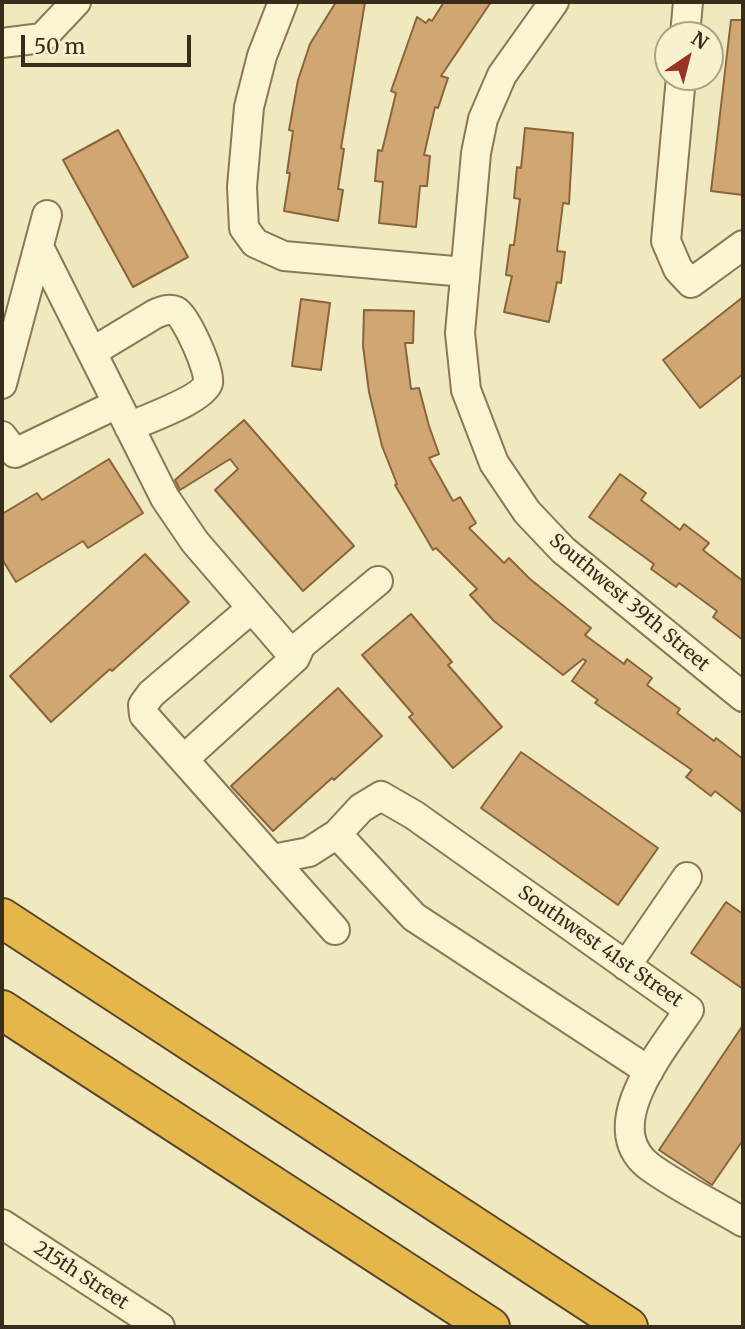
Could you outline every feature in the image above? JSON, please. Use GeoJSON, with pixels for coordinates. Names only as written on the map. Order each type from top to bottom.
{"type":"FeatureCollection","features":[{"type":"Feature","properties":{"kind":"highway"},"geometry":{"type":"LineString","coordinates":[[2,918],[628,1327]]}},
{"type":"Feature","properties":{"kind":"highway"},"geometry":{"type":"LineString","coordinates":[[2,1010],[490,1327]]}},
{"type":"Feature","properties":{"kind":"street"},"geometry":{"type":"LineString","coordinates":[[2,43],[42,38],[76,2]]}},
{"type":"Feature","properties":{"kind":"street"},"geometry":{"type":"LineString","coordinates":[[283,2],[262,56],[249,107],[242,187],[244,228],[255,243],[284,256],[466,272]]}},
{"type":"Feature","properties":{"kind":"street","name":"Southwest 39th Street"},"geometry":{"type":"LineString","coordinates":[[554,2],[502,75],[483,119],[476,153],[460,333],[466,390],[494,463],[527,512],[563,551],[743,697]]}},
{"type":"Feature","properties":{"kind":"street"},"geometry":{"type":"LineString","coordinates":[[686,21],[688,2]]}},
{"type":"Feature","properties":{"kind":"street"},"geometry":{"type":"LineString","coordinates":[[680,91],[666,241],[678,269],[691,283],[743,245]]}},
{"type":"Feature","properties":{"kind":"street"},"geometry":{"type":"LineString","coordinates":[[2,384],[47,215]]}},
{"type":"Feature","properties":{"kind":"street"},"geometry":{"type":"LineString","coordinates":[[39,247],[165,498],[195,542],[295,658]]}},
{"type":"Feature","properties":{"kind":"street"},"geometry":{"type":"LineString","coordinates":[[2,436],[15,453],[123,416],[198,396],[208,384],[208,373],[184,317],[176,311],[167,310],[155,314],[92,352]]}},
{"type":"Feature","properties":{"kind":"street"},"geometry":{"type":"LineString","coordinates":[[184,759],[295,658],[301,645],[378,581]]}},
{"type":"Feature","properties":{"kind":"street"},"geometry":{"type":"LineString","coordinates":[[252,608],[151,694],[144,705],[144,715],[335,930]]}},
{"type":"Feature","properties":{"kind":"street","name":"Southwest 41st Street"},"geometry":{"type":"LineString","coordinates":[[272,859],[309,852],[337,834],[361,808],[381,796],[414,815],[689,1010],[649,1070],[634,1099],[629,1121],[634,1147],[648,1165],[743,1222]]}},
{"type":"Feature","properties":{"kind":"street"},"geometry":{"type":"LineString","coordinates":[[337,834],[414,917],[649,1070]]}},
{"type":"Feature","properties":{"kind":"street"},"geometry":{"type":"LineString","coordinates":[[626,966],[687,877]]}},
{"type":"Feature","properties":{"kind":"street","name":"215th Street"},"geometry":{"type":"LineString","coordinates":[[2,1224],[160,1327]]}},
{"type":"Feature","properties":{"kind":"building"},"geometry":{"type":"Polygon","coordinates":[[[336,2],[365,2],[341,148],[344,149],[338,189],[343,190],[338,221],[284,211],[293,131],[289,130],[298,80],[310,44],[336,2]]]}},
{"type":"Feature","properties":{"kind":"building"},"geometry":{"type":"Polygon","coordinates":[[[444,2],[491,2],[441,76],[448,78],[438,108],[435,107],[424,155],[430,156],[427,186],[420,186],[416,227],[379,223],[383,182],[375,181],[378,150],[382,151],[396,93],[391,91],[417,17],[426,23],[429,19],[432,21],[444,2]]]}},
{"type":"Feature","properties":{"kind":"building"},"geometry":{"type":"Polygon","coordinates":[[[731,20],[743,20],[743,195],[711,191],[731,20]]]}},
{"type":"Feature","properties":{"kind":"building"},"geometry":{"type":"Polygon","coordinates":[[[525,128],[573,133],[569,204],[563,203],[557,251],[565,252],[561,283],[557,282],[549,322],[504,312],[512,276],[506,275],[510,245],[514,245],[520,199],[514,198],[517,167],[521,168],[525,128]]]}},
{"type":"Feature","properties":{"kind":"building"},"geometry":{"type":"Polygon","coordinates":[[[118,130],[188,257],[133,287],[63,160],[118,130]]]}},
{"type":"Feature","properties":{"kind":"building"},"geometry":{"type":"Polygon","coordinates":[[[743,297],[743,374],[700,408],[663,360],[743,297]]]}},
{"type":"Feature","properties":{"kind":"building"},"geometry":{"type":"Polygon","coordinates":[[[301,299],[330,303],[321,370],[292,366],[301,299]]]}},
{"type":"Feature","properties":{"kind":"building"},"geometry":{"type":"Polygon","coordinates":[[[364,310],[414,311],[413,343],[405,343],[411,389],[419,388],[439,454],[429,458],[453,501],[460,497],[476,523],[469,528],[504,563],[509,558],[530,579],[591,628],[585,635],[624,664],[627,659],[652,678],[647,685],[680,709],[677,713],[743,759],[743,813],[715,791],[711,796],[686,777],[692,770],[595,703],[598,700],[572,681],[586,661],[583,659],[563,675],[494,621],[470,595],[477,589],[436,548],[433,550],[395,485],[397,484],[382,446],[369,392],[363,346],[364,310]]]}},
{"type":"Feature","properties":{"kind":"building"},"geometry":{"type":"Polygon","coordinates":[[[244,420],[354,546],[303,591],[215,490],[238,469],[230,459],[180,490],[175,480],[244,420]]]}},
{"type":"Feature","properties":{"kind":"building"},"geometry":{"type":"Polygon","coordinates":[[[109,459],[143,513],[88,548],[83,541],[16,582],[2,559],[2,514],[37,493],[42,500],[109,459]]]}},
{"type":"Feature","properties":{"kind":"building"},"geometry":{"type":"Polygon","coordinates":[[[620,474],[646,493],[641,500],[680,530],[684,524],[709,543],[703,550],[743,581],[743,640],[713,617],[717,611],[679,583],[676,587],[651,569],[654,564],[589,517],[620,474]]]}},
{"type":"Feature","properties":{"kind":"building"},"geometry":{"type":"Polygon","coordinates":[[[145,554],[189,602],[51,722],[10,676],[145,554]]]}},
{"type":"Feature","properties":{"kind":"building"},"geometry":{"type":"Polygon","coordinates":[[[411,614],[452,662],[448,665],[502,727],[453,768],[409,717],[413,714],[362,655],[411,614]]]}},
{"type":"Feature","properties":{"kind":"building"},"geometry":{"type":"Polygon","coordinates":[[[338,688],[382,736],[273,831],[231,786],[338,688]]]}},
{"type":"Feature","properties":{"kind":"building"},"geometry":{"type":"Polygon","coordinates":[[[521,752],[658,848],[618,905],[481,808],[521,752]]]}},
{"type":"Feature","properties":{"kind":"building"},"geometry":{"type":"Polygon","coordinates":[[[726,902],[743,914],[743,989],[691,953],[726,902]]]}},
{"type":"Feature","properties":{"kind":"building"},"geometry":{"type":"Polygon","coordinates":[[[743,1025],[743,1140],[712,1185],[659,1150],[743,1025]]]}}]}
